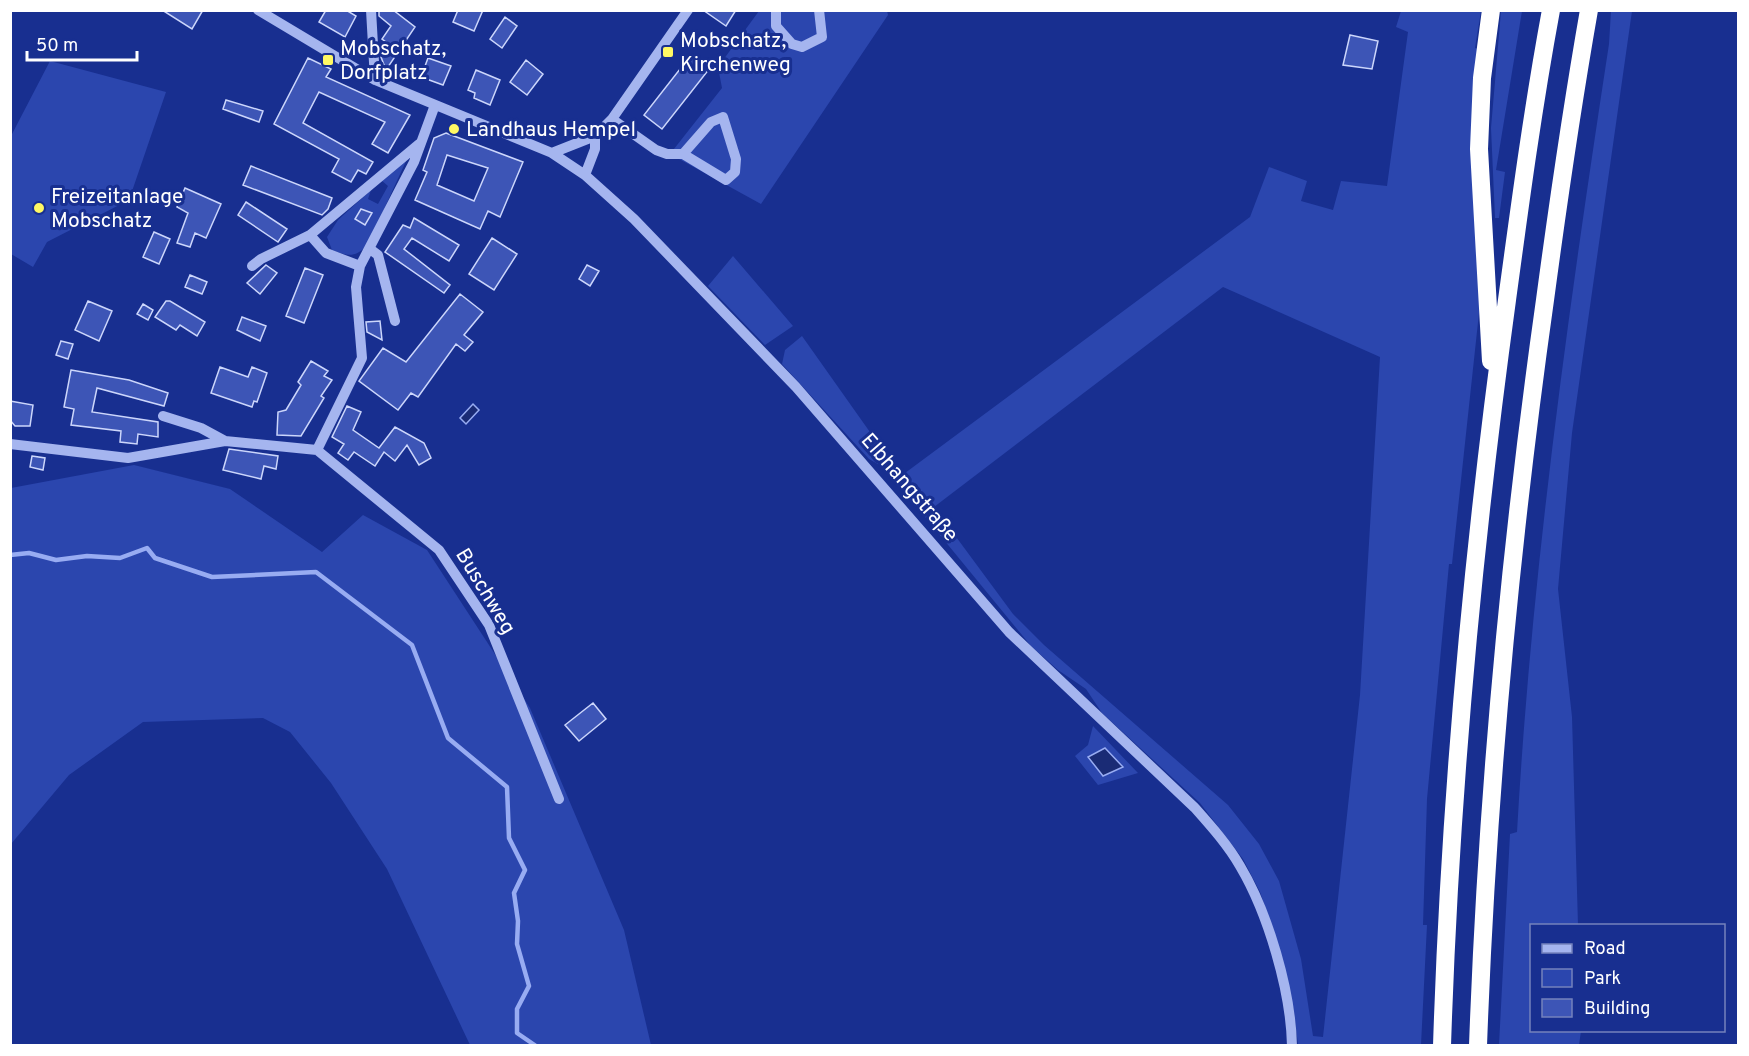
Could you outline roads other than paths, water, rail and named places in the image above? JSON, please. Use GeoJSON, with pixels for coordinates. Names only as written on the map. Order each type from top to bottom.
{"type":"FeatureCollection","features":[{"type":"Feature","properties":{"kind":"highway"},"geometry":{"type":"LineString","coordinates":[[1491,10],[1482,78],[1479,149],[1493,402]]}},
{"type":"Feature","properties":{"kind":"highway"},"geometry":{"type":"LineString","coordinates":[[1442,1046],[1455,786],[1469,621],[1493,402],[1525,173],[1551,10]]}},
{"type":"Feature","properties":{"kind":"highway"},"geometry":{"type":"LineString","coordinates":[[1478,1046],[1490,814],[1506,615],[1528,418],[1561,182],[1589,10]]}},
{"type":"Feature","properties":{"kind":"street","name":"Elbhangstraße"},"geometry":{"type":"LineString","coordinates":[[258,10],[375,80],[552,153],[585,175],[634,219],[796,387],[1009,632],[1195,808],[1214,830],[1240,866],[1272,943],[1289,1013],[1292,1046]]}},
{"type":"Feature","properties":{"kind":"street"},"geometry":{"type":"LineString","coordinates":[[371,10],[375,80]]}},
{"type":"Feature","properties":{"kind":"street"},"geometry":{"type":"LineString","coordinates":[[552,153],[595,136],[612,119],[688,10]]}},
{"type":"Feature","properties":{"kind":"street"},"geometry":{"type":"LineString","coordinates":[[777,10],[776,26],[792,44],[802,47],[822,37],[819,10]]}},
{"type":"Feature","properties":{"kind":"street"},"geometry":{"type":"LineString","coordinates":[[10,444],[128,458],[225,441],[317,450],[362,358],[356,287],[360,266],[414,162],[435,105]]}},
{"type":"Feature","properties":{"kind":"street"},"geometry":{"type":"LineString","coordinates":[[612,119],[656,150],[667,154],[683,154],[726,180],[735,172],[736,159],[723,117],[711,122],[683,154]]}},
{"type":"Feature","properties":{"kind":"street"},"geometry":{"type":"LineString","coordinates":[[585,175],[595,149],[595,136]]}},
{"type":"Feature","properties":{"kind":"street"},"geometry":{"type":"LineString","coordinates":[[252,266],[261,259],[310,235],[420,144]]}},
{"type":"Feature","properties":{"kind":"street"},"geometry":{"type":"LineString","coordinates":[[310,235],[326,254],[336,260],[360,266]]}},
{"type":"Feature","properties":{"kind":"street"},"geometry":{"type":"LineString","coordinates":[[370,249],[378,255],[395,321]]}},
{"type":"Feature","properties":{"kind":"street"},"geometry":{"type":"LineString","coordinates":[[163,416],[201,428],[225,441]]}},
{"type":"Feature","properties":{"kind":"street","name":"Buschweg"},"geometry":{"type":"LineString","coordinates":[[317,450],[439,550],[489,625],[559,799]]}},
{"type":"Feature","properties":{"kind":"waterway"},"geometry":{"type":"LineString","coordinates":[[10,555],[29,553],[56,560],[87,556],[120,558],[147,548],[155,558],[212,577],[316,572],[412,645],[448,738],[507,787],[509,838],[525,870],[514,893],[518,921],[517,944],[529,986],[517,1009],[517,1033],[536,1046]]}},
{"type":"Feature","properties":{"kind":"place","name":"Mobschatz, Kirchenweg"},"geometry":{"type":"Point","coordinates":[668,52]}},
{"type":"Feature","properties":{"kind":"place","name":"Mobschatz, Dorfplatz"},"geometry":{"type":"Point","coordinates":[328,60]}},
{"type":"Feature","properties":{"kind":"place","name":"Landhaus Hempel"},"geometry":{"type":"Point","coordinates":[454,129]}},
{"type":"Feature","properties":{"kind":"place","name":"Freizeitanlage Mobschatz"},"geometry":{"type":"Point","coordinates":[39,208]}}]}
